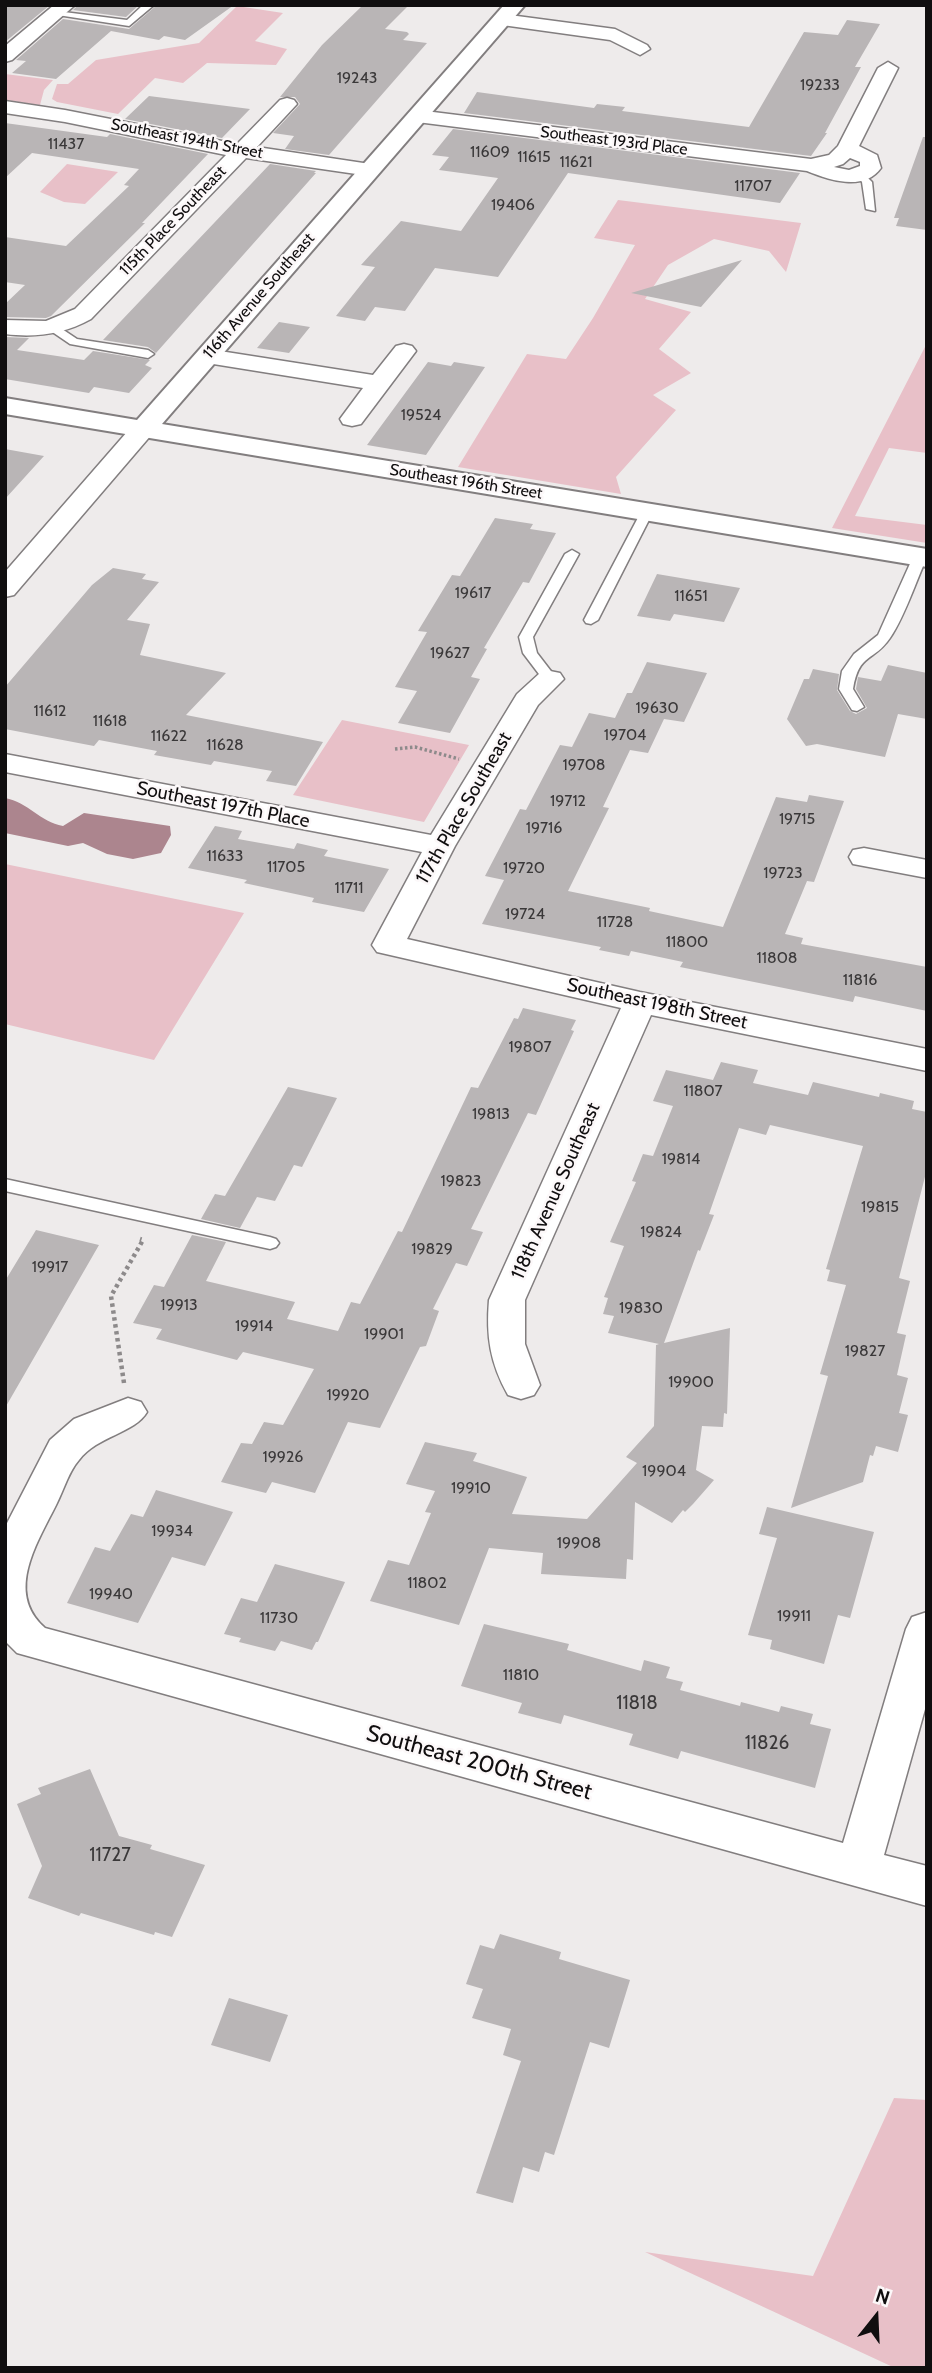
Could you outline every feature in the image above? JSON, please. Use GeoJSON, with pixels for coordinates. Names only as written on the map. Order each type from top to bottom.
{"type":"FeatureCollection","features":[{"type":"Feature","properties":{"kind":"street"},"geometry":{"type":"LineString","coordinates":[[5,56],[61,10]]}},
{"type":"Feature","properties":{"kind":"street"},"geometry":{"type":"LineString","coordinates":[[508,13],[615,35],[640,49]]}},
{"type":"Feature","properties":{"kind":"street","name":"116th Avenue Southeast"},"geometry":{"type":"LineString","coordinates":[[5,589],[508,13]]}},
{"type":"Feature","properties":{"kind":"street"},"geometry":{"type":"LineString","coordinates":[[861,174],[871,167],[870,159],[841,154],[888,68]]}},
{"type":"Feature","properties":{"kind":"street","name":"115th Place Southeast"},"geometry":{"type":"LineString","coordinates":[[52,327],[69,323],[83,314],[287,104]]}},
{"type":"Feature","properties":{"kind":"street","name":"Southeast 194th Street"},"geometry":{"type":"LineString","coordinates":[[5,107],[65,116],[242,151],[370,170]]}},
{"type":"Feature","properties":{"kind":"street","name":"Southeast 193rd Place"},"geometry":{"type":"LineString","coordinates":[[417,116],[811,165],[843,176],[861,174]]}},
{"type":"Feature","properties":{"kind":"street","name":"Southeast 193rd Place"},"geometry":{"type":"LineString","coordinates":[[811,165],[841,154]]}},
{"type":"Feature","properties":{"kind":"street"},"geometry":{"type":"LineString","coordinates":[[5,327],[52,327]]}},
{"type":"Feature","properties":{"kind":"street"},"geometry":{"type":"LineString","coordinates":[[352,419],[404,351]]}},
{"type":"Feature","properties":{"kind":"street"},"geometry":{"type":"LineString","coordinates":[[207,356],[379,383]]}},
{"type":"Feature","properties":{"kind":"street","name":"Southeast 196th Street"},"geometry":{"type":"LineString","coordinates":[[5,407],[923,558]]}},
{"type":"Feature","properties":{"kind":"street","name":"117th Place Southeast"},"geometry":{"type":"LineString","coordinates":[[388,945],[440,846],[527,700],[550,679]]}},
{"type":"Feature","properties":{"kind":"street","name":"Southeast 197th Place"},"geometry":{"type":"LineString","coordinates":[[5,763],[440,846]]}},
{"type":"Feature","properties":{"kind":"street"},"geometry":{"type":"LineString","coordinates":[[864,857],[927,869]]}},
{"type":"Feature","properties":{"kind":"street","name":"Southeast 198th Street"},"geometry":{"type":"LineString","coordinates":[[388,945],[640,1002],[927,1060]]}},
{"type":"Feature","properties":{"kind":"street","name":"118th Avenue Southeast"},"geometry":{"type":"LineString","coordinates":[[521,1385],[507,1354],[505,1329],[508,1300],[640,1002]]}},
{"type":"Feature","properties":{"kind":"street"},"geometry":{"type":"LineString","coordinates":[[5,1592],[6,1570],[14,1549],[64,1450],[88,1429],[128,1412]]}},
{"type":"Feature","properties":{"kind":"street","name":"Southeast 200th Street"},"geometry":{"type":"LineString","coordinates":[[5,1598],[10,1618],[17,1629],[32,1641],[927,1886]]}},
{"type":"Feature","properties":{"kind":"street"},"geometry":{"type":"LineString","coordinates":[[858,1867],[927,1629]]}},
{"type":"Feature","properties":{"kind":"lane"},"geometry":{"type":"LineString","coordinates":[[61,10],[129,23],[149,5]]}},
{"type":"Feature","properties":{"kind":"lane"},"geometry":{"type":"LineString","coordinates":[[861,174],[867,182],[872,209]]}},
{"type":"Feature","properties":{"kind":"lane"},"geometry":{"type":"LineString","coordinates":[[52,327],[74,342],[148,354]]}},
{"type":"Feature","properties":{"kind":"lane"},"geometry":{"type":"LineString","coordinates":[[591,620],[647,512]]}},
{"type":"Feature","properties":{"kind":"lane"},"geometry":{"type":"LineString","coordinates":[[550,679],[530,653],[526,637],[572,554]]}},
{"type":"Feature","properties":{"kind":"lane"},"geometry":{"type":"LineString","coordinates":[[857,707],[846,689],[849,671],[859,657],[884,637],[923,558]]}},
{"type":"Feature","properties":{"kind":"lane"},"geometry":{"type":"LineString","coordinates":[[5,1185],[270,1243]]}},
{"type":"Feature","properties":{"kind":"path"},"geometry":{"type":"LineString","coordinates":[[395,749],[415,747],[444,757],[489,763]]}},
{"type":"Feature","properties":{"kind":"path"},"geometry":{"type":"LineString","coordinates":[[128,1412],[111,1296],[143,1240],[130,1237]]}},
{"type":"Feature","properties":{"kind":"shaded area"},"geometry":{"type":"Polygon","coordinates":[[[237,6],[283,13],[255,41],[287,49],[276,65],[207,63],[183,83],[155,78],[118,114],[52,99],[57,84],[68,84],[96,60],[199,43],[237,6]]]}},
{"type":"Feature","properties":{"kind":"shaded area"},"geometry":{"type":"Polygon","coordinates":[[[5,74],[53,80],[44,90],[40,105],[5,100],[5,74]]]}},
{"type":"Feature","properties":{"kind":"shaded area"},"geometry":{"type":"Polygon","coordinates":[[[67,164],[118,172],[85,204],[64,202],[40,192],[67,164]]]}},
{"type":"Feature","properties":{"kind":"shaded area"},"geometry":{"type":"Polygon","coordinates":[[[618,200],[801,223],[786,272],[769,251],[714,239],[668,265],[645,299],[691,312],[659,349],[691,373],[653,395],[676,410],[616,477],[621,494],[458,467],[527,354],[566,359],[593,318],[635,245],[594,238],[618,200]]]}},
{"type":"Feature","properties":{"kind":"shaded area"},"geometry":{"type":"Polygon","coordinates":[[[927,343],[927,453],[889,448],[855,516],[927,525],[927,543],[832,528],[927,343]]]}},
{"type":"Feature","properties":{"kind":"shaded area"},"geometry":{"type":"Polygon","coordinates":[[[342,720],[469,745],[424,822],[293,795],[342,720]]]}},
{"type":"Feature","properties":{"kind":"shaded area"},"geometry":{"type":"Polygon","coordinates":[[[5,798],[63,826],[84,813],[170,826],[171,835],[161,853],[133,859],[107,854],[83,843],[68,846],[5,833],[5,798]]]}},
{"type":"Feature","properties":{"kind":"shaded area"},"geometry":{"type":"Polygon","coordinates":[[[5,864],[244,913],[154,1060],[5,1024],[5,864]]]}},
{"type":"Feature","properties":{"kind":"shaded area"},"geometry":{"type":"Polygon","coordinates":[[[894,2098],[927,2100],[927,2368],[895,2368],[645,2252],[813,2276],[894,2098]]]}},
{"type":"Feature","properties":{"kind":"building"},"geometry":{"type":"Polygon","coordinates":[[[5,5],[50,5],[5,42],[5,5]]]}},
{"type":"Feature","properties":{"kind":"building"},"geometry":{"type":"Polygon","coordinates":[[[78,5],[139,5],[126,17],[73,10],[78,5]]]}},
{"type":"Feature","properties":{"kind":"building"},"geometry":{"type":"Polygon","coordinates":[[[157,5],[234,5],[185,40],[164,36],[159,40],[111,31],[56,79],[12,73],[26,61],[16,60],[63,19],[129,29],[157,5]]]}},
{"type":"Feature","properties":{"kind":"building"},"geometry":{"type":"Polygon","coordinates":[[[363,5],[409,5],[385,29],[407,32],[409,34],[403,40],[427,43],[329,155],[285,149],[294,136],[273,133],[300,104],[295,97],[280,97],[322,45],[363,5]]]}},
{"type":"Feature","properties":{"kind":"building"},"geometry":{"type":"Polygon","coordinates":[[[847,20],[880,24],[855,67],[861,67],[827,133],[811,156],[464,113],[477,92],[594,108],[597,104],[625,107],[622,111],[749,127],[804,32],[838,35],[847,20]]]}},
{"type":"Feature","properties":{"kind":"building"},"geometry":{"type":"Polygon","coordinates":[[[149,96],[250,109],[222,138],[125,119],[149,96]]]}},
{"type":"Feature","properties":{"kind":"building"},"geometry":{"type":"Polygon","coordinates":[[[5,123],[107,137],[110,134],[208,154],[142,223],[145,223],[51,316],[5,317],[5,304],[25,285],[5,282],[5,237],[66,246],[129,186],[124,185],[139,169],[32,153],[5,178],[5,123]]]}},
{"type":"Feature","properties":{"kind":"building"},"geometry":{"type":"Polygon","coordinates":[[[453,129],[800,173],[780,203],[568,173],[498,277],[435,268],[405,311],[375,307],[365,321],[336,316],[375,267],[361,265],[401,221],[461,231],[498,178],[439,170],[449,157],[432,155],[453,129]]]}},
{"type":"Feature","properties":{"kind":"building"},"geometry":{"type":"Polygon","coordinates":[[[923,137],[927,137],[927,230],[896,226],[899,218],[894,218],[923,137]]]}},
{"type":"Feature","properties":{"kind":"building"},"geometry":{"type":"Polygon","coordinates":[[[270,164],[316,173],[156,353],[148,347],[103,340],[270,164]]]}},
{"type":"Feature","properties":{"kind":"building"},"geometry":{"type":"Polygon","coordinates":[[[742,260],[701,307],[631,293],[742,260]]]}},
{"type":"Feature","properties":{"kind":"building"},"geometry":{"type":"Polygon","coordinates":[[[279,322],[310,327],[289,353],[257,348],[279,322]]]}},
{"type":"Feature","properties":{"kind":"building"},"geometry":{"type":"Polygon","coordinates":[[[5,337],[29,338],[17,350],[84,360],[93,351],[150,360],[145,365],[152,368],[129,393],[94,387],[89,393],[5,379],[5,337]]]}},
{"type":"Feature","properties":{"kind":"building"},"geometry":{"type":"Polygon","coordinates":[[[428,362],[451,366],[454,362],[485,367],[426,455],[367,445],[428,362]]]}},
{"type":"Feature","properties":{"kind":"building"},"geometry":{"type":"Polygon","coordinates":[[[5,449],[44,456],[5,499],[5,449]]]}},
{"type":"Feature","properties":{"kind":"building"},"geometry":{"type":"Polygon","coordinates":[[[495,518],[533,524],[530,529],[556,533],[529,583],[523,582],[484,648],[487,649],[471,677],[480,679],[450,733],[398,723],[417,691],[395,687],[427,632],[418,631],[452,575],[460,576],[495,518]]]}},
{"type":"Feature","properties":{"kind":"building"},"geometry":{"type":"Polygon","coordinates":[[[113,568],[146,574],[142,579],[159,582],[127,620],[150,624],[140,655],[226,673],[186,715],[323,742],[296,786],[266,781],[272,771],[214,761],[211,765],[154,755],[157,751],[99,740],[94,746],[5,729],[5,687],[92,585],[113,568]]]}},
{"type":"Feature","properties":{"kind":"building"},"geometry":{"type":"Polygon","coordinates":[[[657,574],[740,588],[724,622],[674,614],[670,621],[637,616],[657,574]]]}},
{"type":"Feature","properties":{"kind":"building"},"geometry":{"type":"Polygon","coordinates":[[[647,662],[707,673],[684,722],[664,719],[648,753],[630,750],[603,807],[609,808],[568,891],[723,927],[776,797],[807,802],[809,795],[844,801],[814,882],[807,881],[785,934],[803,938],[801,944],[927,967],[927,1011],[855,996],[853,1002],[680,967],[683,962],[631,951],[629,956],[599,950],[601,947],[482,924],[504,880],[485,876],[520,809],[526,810],[560,745],[572,747],[589,713],[615,718],[627,693],[632,693],[647,662]]]}},
{"type":"Feature","properties":{"kind":"building"},"geometry":{"type":"Polygon","coordinates":[[[888,665],[927,673],[927,719],[898,714],[885,757],[817,744],[806,746],[787,719],[804,679],[809,679],[813,669],[839,674],[837,690],[850,711],[856,714],[867,708],[856,689],[858,677],[881,681],[888,665]]]}},
{"type":"Feature","properties":{"kind":"building"},"geometry":{"type":"Polygon","coordinates":[[[215,826],[242,831],[238,839],[294,849],[297,843],[328,850],[324,856],[389,869],[364,912],[312,902],[314,898],[188,868],[215,826]]]}},
{"type":"Feature","properties":{"kind":"building"},"geometry":{"type":"Polygon","coordinates":[[[523,1008],[576,1020],[571,1030],[574,1031],[536,1115],[528,1113],[471,1229],[483,1232],[467,1266],[456,1263],[433,1309],[439,1311],[426,1346],[420,1347],[380,1428],[348,1422],[315,1493],[272,1482],[266,1493],[221,1482],[241,1443],[252,1444],[264,1422],[283,1425],[314,1369],[243,1352],[237,1360],[156,1339],[162,1329],[133,1323],[154,1285],[164,1287],[192,1235],[226,1242],[206,1281],[295,1302],[287,1319],[338,1331],[351,1302],[360,1304],[398,1231],[402,1232],[471,1087],[478,1088],[514,1018],[518,1019],[523,1008]]]}},
{"type":"Feature","properties":{"kind":"building"},"geometry":{"type":"Polygon","coordinates":[[[721,1062],[758,1070],[753,1083],[808,1095],[813,1082],[879,1097],[880,1093],[914,1101],[912,1109],[927,1112],[927,1169],[899,1278],[910,1281],[897,1333],[906,1335],[897,1375],[908,1378],[899,1413],[908,1415],[898,1452],[876,1446],[873,1456],[870,1455],[863,1482],[791,1508],[828,1376],[820,1374],[846,1285],[827,1281],[830,1270],[826,1269],[863,1146],[770,1125],[766,1135],[739,1128],[709,1214],[714,1215],[700,1251],[698,1250],[664,1343],[730,1328],[727,1414],[724,1413],[723,1427],[702,1426],[696,1470],[714,1480],[672,1523],[635,1502],[633,1560],[627,1559],[626,1579],[541,1574],[543,1553],[489,1548],[459,1625],[370,1601],[388,1560],[409,1565],[431,1513],[425,1512],[435,1491],[406,1484],[425,1442],[477,1453],[473,1461],[527,1477],[512,1514],[587,1519],[637,1463],[626,1457],[654,1426],[656,1345],[659,1344],[608,1333],[614,1316],[603,1314],[608,1298],[604,1297],[624,1246],[610,1242],[636,1182],[632,1181],[643,1154],[653,1156],[673,1106],[653,1101],[666,1070],[713,1080],[721,1062]]]}},
{"type":"Feature","properties":{"kind":"building"},"geometry":{"type":"Polygon","coordinates":[[[288,1087],[337,1098],[302,1167],[294,1165],[275,1201],[257,1197],[240,1228],[201,1219],[215,1194],[225,1196],[288,1087]]]}},
{"type":"Feature","properties":{"kind":"building"},"geometry":{"type":"Polygon","coordinates":[[[36,1230],[99,1245],[5,1408],[5,1281],[36,1230]]]}},
{"type":"Feature","properties":{"kind":"building"},"geometry":{"type":"Polygon","coordinates":[[[156,1490],[233,1512],[205,1566],[172,1557],[138,1623],[67,1603],[95,1547],[110,1551],[131,1514],[143,1517],[156,1490]]]}},
{"type":"Feature","properties":{"kind":"building"},"geometry":{"type":"Polygon","coordinates":[[[767,1507],[874,1532],[850,1618],[838,1615],[824,1664],[770,1649],[772,1640],[748,1635],[777,1538],[759,1534],[767,1507]]]}},
{"type":"Feature","properties":{"kind":"building"},"geometry":{"type":"Polygon","coordinates":[[[275,1564],[345,1582],[312,1650],[281,1641],[275,1651],[239,1642],[241,1638],[224,1634],[241,1598],[257,1602],[275,1564]]]}},
{"type":"Feature","properties":{"kind":"building"},"geometry":{"type":"Polygon","coordinates":[[[484,1624],[569,1644],[567,1650],[641,1671],[644,1660],[670,1667],[666,1678],[683,1682],[680,1690],[740,1706],[741,1702],[779,1712],[781,1706],[813,1714],[810,1724],[831,1729],[815,1788],[681,1751],[678,1759],[629,1745],[633,1734],[564,1715],[561,1724],[518,1713],[522,1703],[461,1686],[484,1624]]]}},
{"type":"Feature","properties":{"kind":"building"},"geometry":{"type":"Polygon","coordinates":[[[90,1769],[119,1836],[152,1845],[150,1849],[205,1865],[172,1937],[155,1932],[154,1935],[81,1913],[79,1916],[28,1898],[42,1866],[17,1804],[41,1794],[38,1788],[90,1769]]]}},
{"type":"Feature","properties":{"kind":"building"},"geometry":{"type":"Polygon","coordinates":[[[500,1934],[561,1952],[559,1959],[630,1980],[609,2048],[590,2042],[554,2155],[545,2152],[539,2172],[523,2167],[513,2203],[476,2193],[521,2061],[503,2055],[511,2029],[472,2018],[483,1989],[466,1984],[480,1945],[494,1949],[500,1934]]]}},
{"type":"Feature","properties":{"kind":"building"},"geometry":{"type":"Polygon","coordinates":[[[229,1998],[288,2015],[270,2062],[211,2045],[229,1998]]]}}]}
